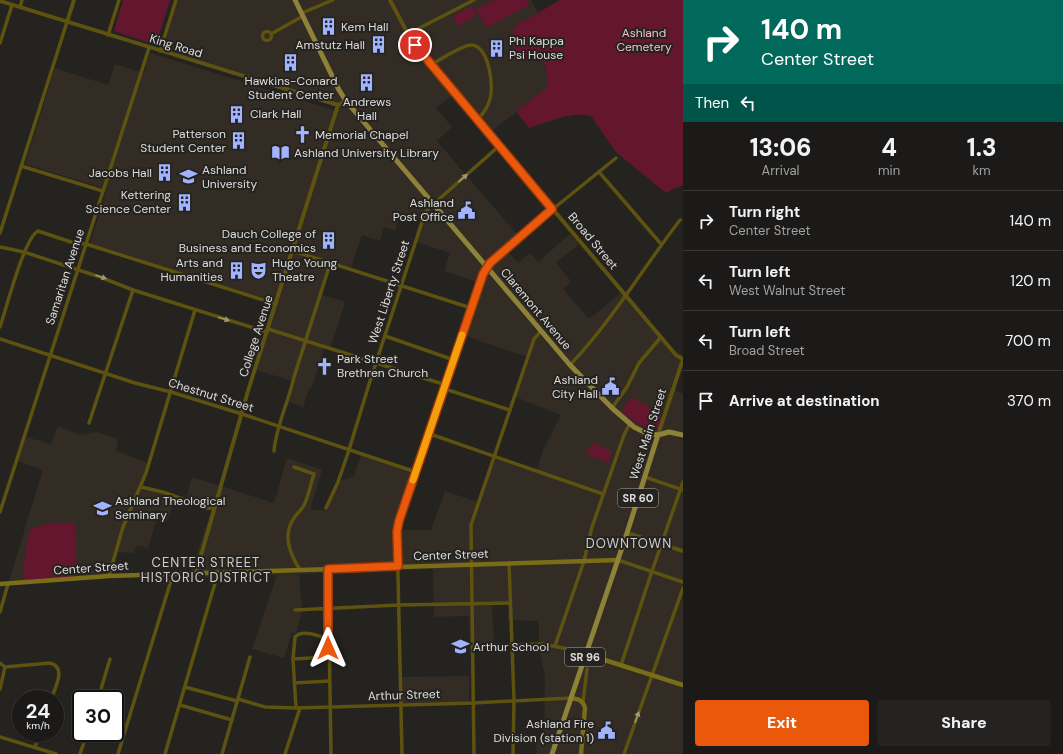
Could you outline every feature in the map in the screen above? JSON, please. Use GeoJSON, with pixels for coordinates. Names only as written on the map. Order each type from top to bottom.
{"type":"FeatureCollection","features":[{"type":"Feature","properties":{"kind":"main road","name":"Claremont Avenue"},"geometry":{"type":"LineString","coordinates":[[295,0],[339,90],[346,101],[570,365],[612,408],[630,423],[642,431],[658,435]]}},
{"type":"Feature","properties":{"kind":"main road"},"geometry":{"type":"LineString","coordinates":[[658,435],[669,432],[683,435]]}},
{"type":"Feature","properties":{"kind":"main road","name":"West Main Street"},"geometry":{"type":"LineString","coordinates":[[618,560],[658,435]]}},
{"type":"Feature","properties":{"kind":"main road","name":"Center Street"},"geometry":{"type":"LineString","coordinates":[[0,584],[109,576],[618,560]]}},
{"type":"Feature","properties":{"kind":"main road","name":"SR 96"},"geometry":{"type":"LineString","coordinates":[[552,754],[618,560]]}},
{"type":"Feature","properties":{"kind":"main road"},"geometry":{"type":"LineString","coordinates":[[586,654],[683,685]]}},
{"type":"Feature","properties":{"kind":"main road"},"geometry":{"type":"LineString","coordinates":[[571,698],[583,702],[585,708],[582,754]]}},
{"type":"Feature","properties":{"kind":"street"},"geometry":{"type":"LineString","coordinates":[[20,7],[22,0]]}},
{"type":"Feature","properties":{"kind":"street"},"geometry":{"type":"LineString","coordinates":[[0,233],[74,0]]}},
{"type":"Feature","properties":{"kind":"street"},"geometry":{"type":"LineString","coordinates":[[108,35],[119,0]]}},
{"type":"Feature","properties":{"kind":"street"},"geometry":{"type":"LineString","coordinates":[[160,51],[176,0]]}},
{"type":"Feature","properties":{"kind":"street"},"geometry":{"type":"LineString","coordinates":[[271,34],[302,15],[333,0]]}},
{"type":"Feature","properties":{"kind":"street","name":"Broad Street"},"geometry":{"type":"LineString","coordinates":[[390,0],[408,34],[431,65],[661,338],[676,355],[683,359]]}},
{"type":"Feature","properties":{"kind":"street"},"geometry":{"type":"LineString","coordinates":[[408,34],[474,0]]}},
{"type":"Feature","properties":{"kind":"street","name":"King Road"},"geometry":{"type":"LineString","coordinates":[[0,1],[338,105]]}},
{"type":"Feature","properties":{"kind":"street"},"geometry":{"type":"LineString","coordinates":[[0,43],[12,5]]}},
{"type":"Feature","properties":{"kind":"street"},"geometry":{"type":"LineString","coordinates":[[431,65],[466,46],[474,45],[481,50],[492,79],[492,87],[488,105],[478,120]]}},
{"type":"Feature","properties":{"kind":"street","name":"Samaritan Avenue"},"geometry":{"type":"LineString","coordinates":[[0,512],[149,48]]}},
{"type":"Feature","properties":{"kind":"street"},"geometry":{"type":"LineString","coordinates":[[338,105],[346,101]]}},
{"type":"Feature","properties":{"kind":"street","name":"College Avenue"},"geometry":{"type":"LineString","coordinates":[[196,573],[242,414],[338,105]]}},
{"type":"Feature","properties":{"kind":"street","name":"West Liberty Street"},"geometry":{"type":"LineString","coordinates":[[326,508],[338,482],[349,450],[425,213],[499,146]]}},
{"type":"Feature","properties":{"kind":"street"},"geometry":{"type":"LineString","coordinates":[[402,754],[397,531],[483,274],[490,263],[552,209],[616,158]]}},
{"type":"Feature","properties":{"kind":"street"},"geometry":{"type":"LineString","coordinates":[[21,166],[103,191]]}},
{"type":"Feature","properties":{"kind":"street"},"geometry":{"type":"LineString","coordinates":[[599,172],[661,244]]}},
{"type":"Feature","properties":{"kind":"street"},"geometry":{"type":"LineString","coordinates":[[570,365],[598,334],[661,244],[680,220]]}},
{"type":"Feature","properties":{"kind":"street"},"geometry":{"type":"LineString","coordinates":[[0,327],[24,252],[34,234],[40,231],[74,243],[86,244],[276,304]]}},
{"type":"Feature","properties":{"kind":"street"},"geometry":{"type":"LineString","coordinates":[[0,247],[24,252],[195,310],[306,341],[446,385]]}},
{"type":"Feature","properties":{"kind":"street"},"geometry":{"type":"LineString","coordinates":[[292,251],[471,308]]}},
{"type":"Feature","properties":{"kind":"street"},"geometry":{"type":"LineString","coordinates":[[274,451],[274,442],[280,427],[330,264]]}},
{"type":"Feature","properties":{"kind":"street"},"geometry":{"type":"LineString","coordinates":[[89,423],[133,290]]}},
{"type":"Feature","properties":{"kind":"street"},"geometry":{"type":"LineString","coordinates":[[109,576],[123,527],[140,487],[171,392],[195,310]]}},
{"type":"Feature","properties":{"kind":"street"},"geometry":{"type":"LineString","coordinates":[[474,754],[470,525],[534,339],[541,331]]}},
{"type":"Feature","properties":{"kind":"street"},"geometry":{"type":"LineString","coordinates":[[385,336],[454,360]]}},
{"type":"Feature","properties":{"kind":"street"},"geometry":{"type":"LineString","coordinates":[[612,408],[627,387],[639,364],[661,338]]}},
{"type":"Feature","properties":{"kind":"street","name":"Chestnut Street"},"geometry":{"type":"LineString","coordinates":[[0,339],[135,383],[171,392],[242,414],[416,472]]}},
{"type":"Feature","properties":{"kind":"street","name":"West Main Street"},"geometry":{"type":"LineString","coordinates":[[658,435],[683,359]]}},
{"type":"Feature","properties":{"kind":"street"},"geometry":{"type":"LineString","coordinates":[[445,389],[510,410]]}},
{"type":"Feature","properties":{"kind":"street"},"geometry":{"type":"LineString","coordinates":[[555,646],[584,561],[592,527],[603,494],[624,435],[630,423]]}},
{"type":"Feature","properties":{"kind":"street"},"geometry":{"type":"LineString","coordinates":[[430,434],[603,494]]}},
{"type":"Feature","properties":{"kind":"street"},"geometry":{"type":"LineString","coordinates":[[294,467],[314,474],[305,504],[295,516],[289,528],[288,538],[290,551],[300,570]]}},
{"type":"Feature","properties":{"kind":"street"},"geometry":{"type":"LineString","coordinates":[[645,477],[682,489]]}},
{"type":"Feature","properties":{"kind":"street"},"geometry":{"type":"LineString","coordinates":[[621,665],[661,544],[682,489],[683,482]]}},
{"type":"Feature","properties":{"kind":"street"},"geometry":{"type":"LineString","coordinates":[[140,487],[163,492],[207,508],[214,508]]}},
{"type":"Feature","properties":{"kind":"street"},"geometry":{"type":"LineString","coordinates":[[627,533],[683,551]]}},
{"type":"Feature","properties":{"kind":"street","name":"Center Street"},"geometry":{"type":"LineString","coordinates":[[618,560],[683,582]]}},
{"type":"Feature","properties":{"kind":"street"},"geometry":{"type":"LineString","coordinates":[[509,563],[514,700],[513,754]]}},
{"type":"Feature","properties":{"kind":"street"},"geometry":{"type":"LineString","coordinates":[[328,569],[331,754]]}},
{"type":"Feature","properties":{"kind":"street"},"geometry":{"type":"LineString","coordinates":[[165,754],[218,573]]}},
{"type":"Feature","properties":{"kind":"street"},"geometry":{"type":"LineString","coordinates":[[118,754],[172,574]]}},
{"type":"Feature","properties":{"kind":"street"},"geometry":{"type":"LineString","coordinates":[[0,612],[8,584]]}},
{"type":"Feature","properties":{"kind":"street"},"geometry":{"type":"LineString","coordinates":[[624,754],[683,588]]}},
{"type":"Feature","properties":{"kind":"street"},"geometry":{"type":"LineString","coordinates":[[295,610],[399,605],[510,603]]}},
{"type":"Feature","properties":{"kind":"street"},"geometry":{"type":"LineString","coordinates":[[285,754],[298,708],[294,683],[294,642],[297,635],[306,634],[328,639]]}},
{"type":"Feature","properties":{"kind":"street"},"geometry":{"type":"LineString","coordinates":[[472,646],[542,644],[586,654]]}},
{"type":"Feature","properties":{"kind":"street"},"geometry":{"type":"LineString","coordinates":[[222,754],[250,657]]}},
{"type":"Feature","properties":{"kind":"street"},"geometry":{"type":"LineString","coordinates":[[294,659],[329,657]]}},
{"type":"Feature","properties":{"kind":"street"},"geometry":{"type":"LineString","coordinates":[[101,690],[110,660]]}},
{"type":"Feature","properties":{"kind":"street"},"geometry":{"type":"LineString","coordinates":[[0,664],[5,667],[50,663],[54,664],[58,669],[59,675],[54,690]]}},
{"type":"Feature","properties":{"kind":"street"},"geometry":{"type":"LineString","coordinates":[[0,689],[5,667]]}},
{"type":"Feature","properties":{"kind":"street"},"geometry":{"type":"LineString","coordinates":[[583,702],[587,669]]}},
{"type":"Feature","properties":{"kind":"street"},"geometry":{"type":"LineString","coordinates":[[294,683],[329,681]]}},
{"type":"Feature","properties":{"kind":"street","name":"Arthur Street"},"geometry":{"type":"LineString","coordinates":[[185,687],[265,707],[298,708],[473,703],[571,698]]}},
{"type":"Feature","properties":{"kind":"street"},"geometry":{"type":"LineString","coordinates":[[180,704],[232,720]]}},
{"type":"Feature","properties":{"kind":"street"},"geometry":{"type":"LineString","coordinates":[[0,737],[56,754]]}},
{"type":"Feature","properties":{"kind":"street"},"geometry":{"type":"LineString","coordinates":[[35,748],[37,742]]}},
{"type":"Feature","properties":{"kind":"street"},"geometry":{"type":"LineString","coordinates":[[80,754],[84,742]]}},
{"type":"Feature","properties":{"kind":"shaded area"},"geometry":{"type":"Polygon","coordinates":[[[176,0],[531,0],[538,13],[515,26],[536,56],[542,60],[547,74],[547,88],[488,134],[454,94],[436,108],[452,127],[437,141],[521,239],[507,250],[518,263],[530,253],[538,262],[570,234],[579,244],[556,263],[571,281],[563,289],[589,319],[622,292],[683,362],[675,390],[683,394],[683,754],[537,754],[535,740],[544,740],[545,676],[539,650],[539,621],[508,620],[508,605],[492,605],[494,649],[470,650],[469,616],[434,617],[433,569],[299,574],[302,611],[296,633],[292,632],[284,658],[252,649],[277,575],[189,578],[212,508],[186,499],[192,477],[274,503],[287,458],[322,470],[310,510],[327,510],[340,481],[354,476],[362,453],[417,471],[397,530],[431,530],[445,491],[478,502],[493,457],[536,471],[543,450],[561,415],[513,396],[527,357],[463,335],[480,283],[444,271],[450,253],[417,242],[423,221],[401,213],[395,231],[384,227],[380,241],[362,235],[350,270],[331,263],[320,294],[345,302],[330,350],[324,348],[313,385],[309,389],[303,407],[286,401],[292,381],[253,369],[274,301],[90,244],[107,189],[25,164],[55,68],[108,85],[115,64],[144,73],[150,53],[333,110],[349,100],[335,104],[162,49],[176,0]]]}},
{"type":"Feature","properties":{"kind":"shaded area","name":"Ashland Theological Seminary"},"geometry":{"type":"Polygon","coordinates":[[[58,426],[80,435],[97,432],[118,439],[116,451],[148,463],[141,485],[176,496],[167,521],[157,519],[148,548],[137,545],[134,553],[117,552],[109,576],[8,584],[43,470],[18,461],[26,437],[51,444],[58,426]]]}},
{"type":"Feature","properties":{"kind":"shaded area"},"geometry":{"type":"Polygon","coordinates":[[[469,676],[469,702],[402,703],[402,677],[469,676]]]}},
{"type":"Feature","properties":{"kind":"green space"},"geometry":{"type":"Polygon","coordinates":[[[123,0],[170,0],[156,45],[114,31],[123,0]]]}},
{"type":"Feature","properties":{"kind":"green space"},"geometry":{"type":"Polygon","coordinates":[[[494,0],[527,0],[529,5],[486,28],[476,9],[494,0]]]}},
{"type":"Feature","properties":{"kind":"green space","name":"Ashland Cemetery"},"geometry":{"type":"Polygon","coordinates":[[[560,0],[683,0],[683,185],[666,193],[616,152],[591,116],[567,116],[529,128],[516,111],[547,88],[547,79],[545,66],[536,56],[519,60],[512,43],[515,26],[560,0]]]}},
{"type":"Feature","properties":{"kind":"green space"},"geometry":{"type":"Polygon","coordinates":[[[472,6],[477,15],[458,26],[453,16],[472,6]]]}},
{"type":"Feature","properties":{"kind":"green space"},"geometry":{"type":"Polygon","coordinates":[[[632,397],[664,416],[660,430],[648,428],[639,424],[621,411],[632,397]]]}},
{"type":"Feature","properties":{"kind":"green space"},"geometry":{"type":"Polygon","coordinates":[[[594,442],[612,452],[608,463],[586,454],[594,442]]]}},
{"type":"Feature","properties":{"kind":"green space"},"geometry":{"type":"Polygon","coordinates":[[[75,523],[77,577],[23,582],[25,554],[30,529],[46,524],[75,523]]]}},
{"type":"Feature","properties":{"kind":"slow traffic"},"geometry":{"type":"LineString","coordinates":[[413,480],[430,434],[462,335]]}},
{"type":"Feature","properties":{"kind":"place","name":"Kem Hall"},"geometry":{"type":"Point","coordinates":[328,27]}},
{"type":"Feature","properties":{"kind":"place","name":"Amstutz Hall"},"geometry":{"type":"Point","coordinates":[378,45]}},
{"type":"Feature","properties":{"kind":"place","name":"Phi Kappa Psi House"},"geometry":{"type":"Point","coordinates":[496,48]}},
{"type":"Feature","properties":{"kind":"place","name":"Hawkins-Conard Student Center"},"geometry":{"type":"Point","coordinates":[291,62]}},
{"type":"Feature","properties":{"kind":"place","name":"Andrews Hall"},"geometry":{"type":"Point","coordinates":[367,83]}},
{"type":"Feature","properties":{"kind":"place","name":"Clark Hall"},"geometry":{"type":"Point","coordinates":[237,114]}},
{"type":"Feature","properties":{"kind":"place","name":"Memorial Chapel"},"geometry":{"type":"Point","coordinates":[302,135]}},
{"type":"Feature","properties":{"kind":"place","name":"Patterson Student Center"},"geometry":{"type":"Point","coordinates":[239,141]}},
{"type":"Feature","properties":{"kind":"place","name":"Ashland University Library"},"geometry":{"type":"Point","coordinates":[281,153]}},
{"type":"Feature","properties":{"kind":"place","name":"Jacobs Hall"},"geometry":{"type":"Point","coordinates":[165,173]}},
{"type":"Feature","properties":{"kind":"place","name":"Ashland University"},"geometry":{"type":"Point","coordinates":[189,177]}},
{"type":"Feature","properties":{"kind":"place","name":"Kettering Science Center"},"geometry":{"type":"Point","coordinates":[184,202]}},
{"type":"Feature","properties":{"kind":"place","name":"Ashland Post Office"},"geometry":{"type":"Point","coordinates":[467,210]}},
{"type":"Feature","properties":{"kind":"place","name":"Dauch College of Business and Economics"},"geometry":{"type":"Point","coordinates":[329,241]}},
{"type":"Feature","properties":{"kind":"place","name":"Arts and Humanities"},"geometry":{"type":"Point","coordinates":[236,270]}},
{"type":"Feature","properties":{"kind":"place","name":"Hugo Young Theatre"},"geometry":{"type":"Point","coordinates":[259,270]}},
{"type":"Feature","properties":{"kind":"place","name":"Park Street Brethren Church"},"geometry":{"type":"Point","coordinates":[324,366]}},
{"type":"Feature","properties":{"kind":"place","name":"Ashland City Hall"},"geometry":{"type":"Point","coordinates":[611,387]}},
{"type":"Feature","properties":{"kind":"place","name":"Ashland Theological Seminary"},"geometry":{"type":"Point","coordinates":[102,508]}},
{"type":"Feature","properties":{"kind":"place","name":"Arthur School"},"geometry":{"type":"Point","coordinates":[460,647]}},
{"type":"Feature","properties":{"kind":"place","name":"Ashland Fire Division (station 1)"},"geometry":{"type":"Point","coordinates":[607,731]}},
{"type":"Feature","properties":{"kind":"district","name":"DOWNTOWN"},"geometry":{"type":"Point","coordinates":[629,543]}},
{"type":"Feature","properties":{"kind":"district","name":"CENTER STREET HISTORIC DISTRICT"},"geometry":{"type":"Point","coordinates":[206,570]}},
{"type":"Feature","properties":{"kind":"route"},"geometry":{"type":"LineString","coordinates":[[328,648],[328,569],[398,566],[397,531],[399,521],[430,434],[483,274],[490,263],[552,209],[415,45]]}}]}
